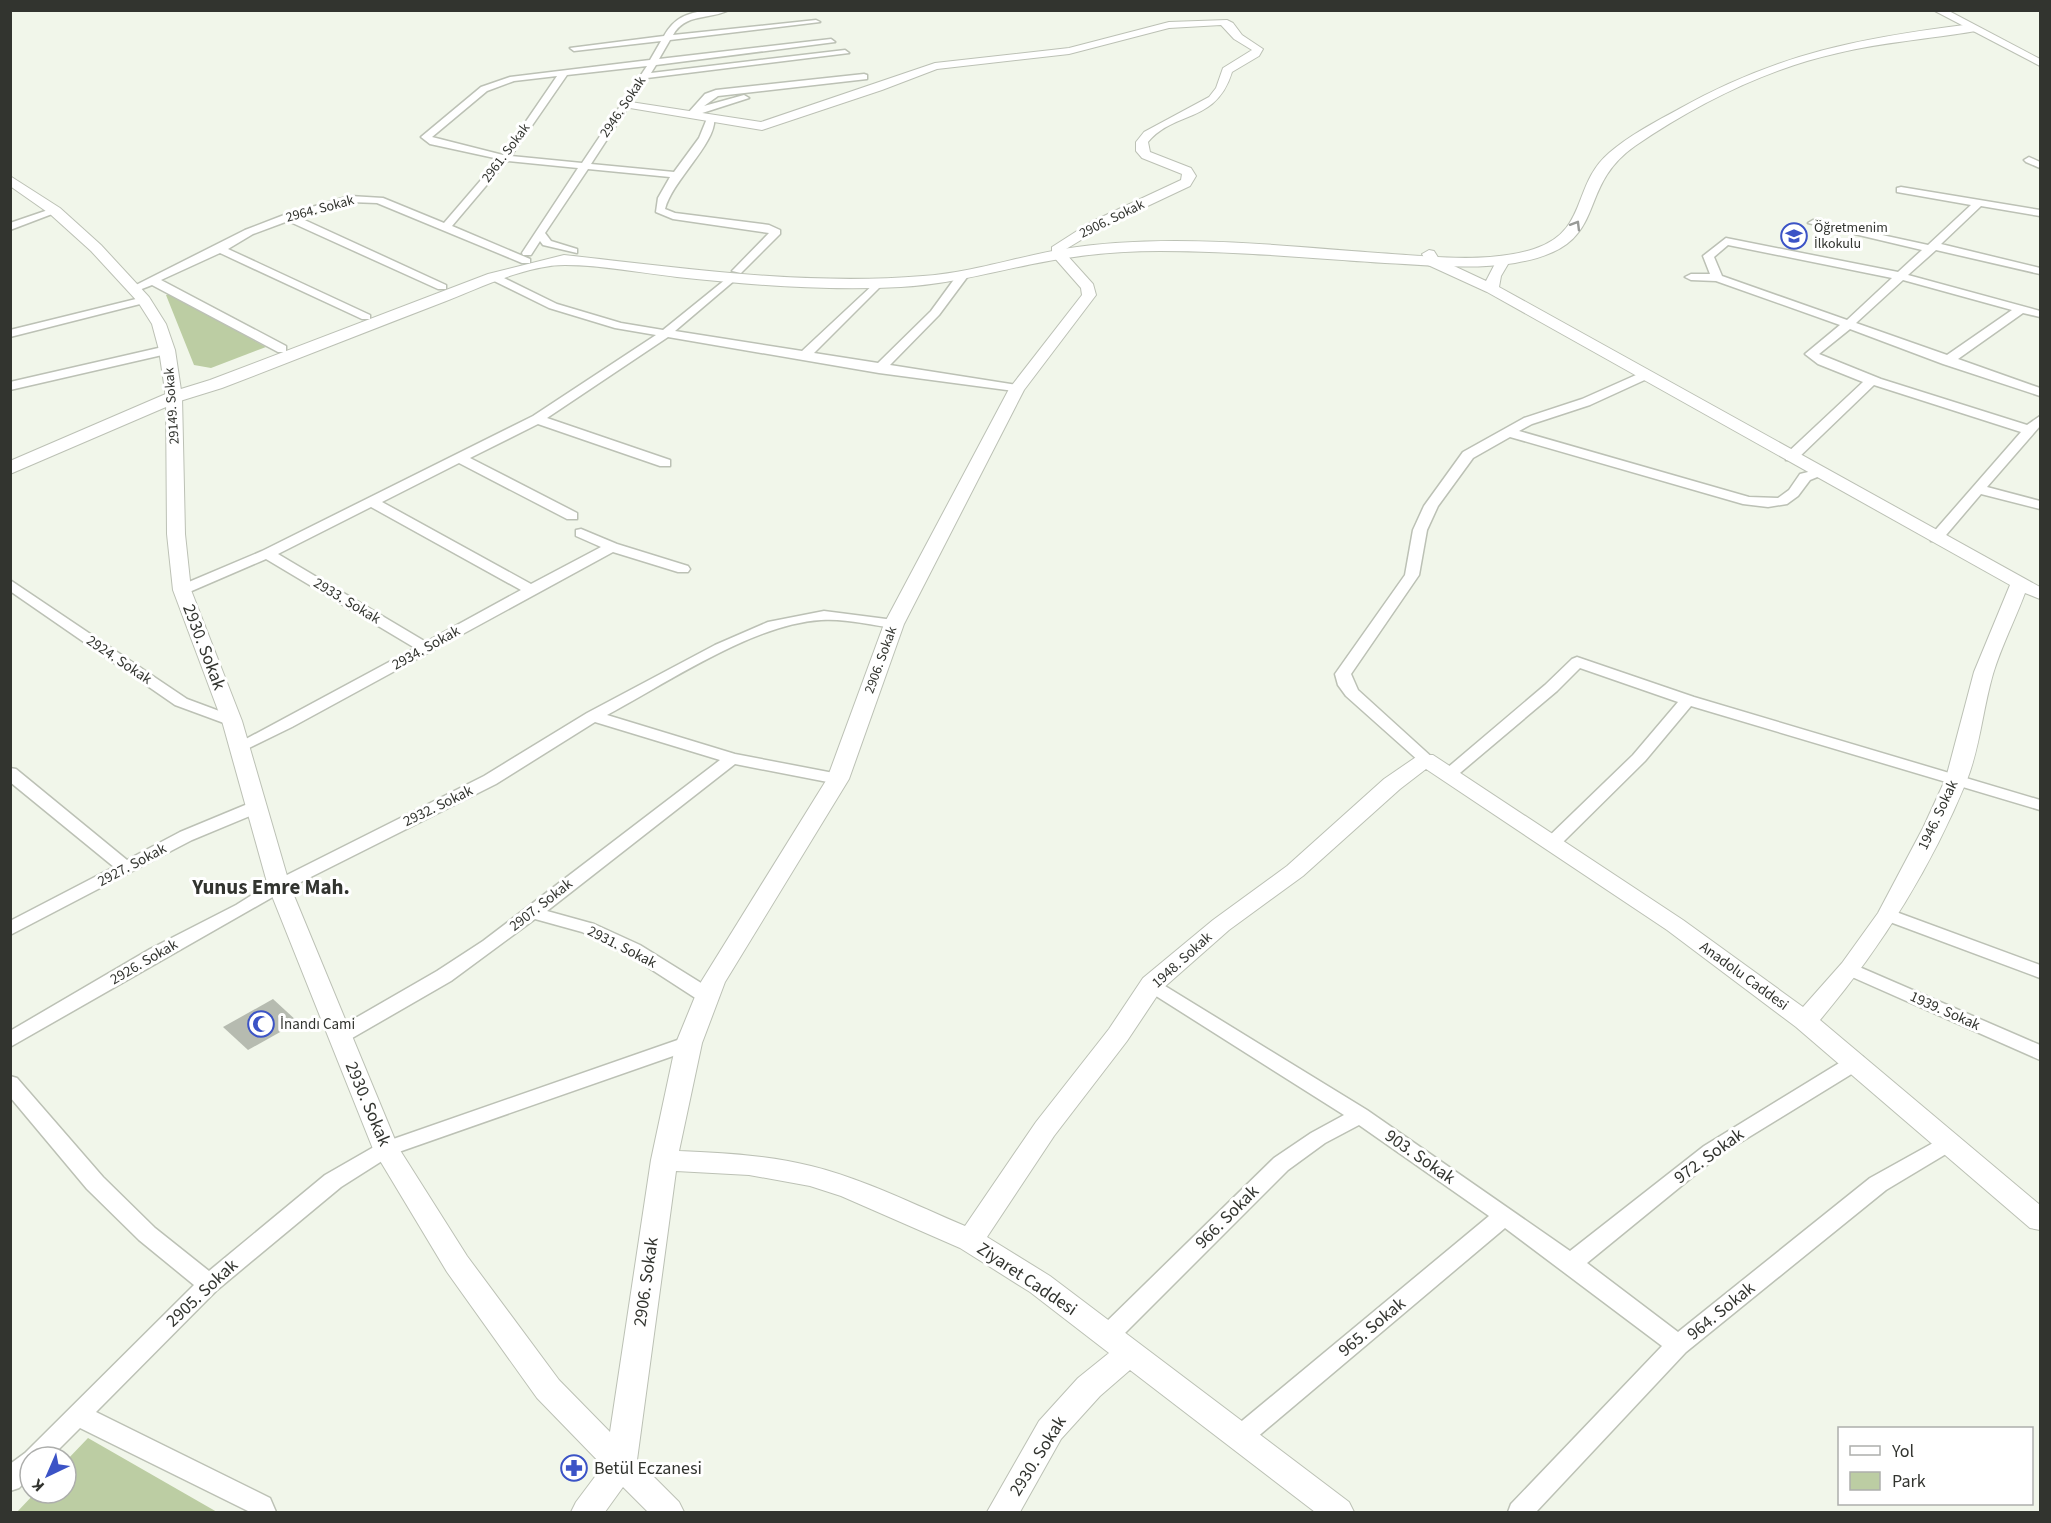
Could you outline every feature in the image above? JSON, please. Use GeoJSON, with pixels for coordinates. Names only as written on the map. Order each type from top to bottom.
{"type":"FeatureCollection","features":[{"type":"Feature","properties":{"kind":"main road"},"geometry":{"type":"LineString","coordinates":[[1427,258],[1481,254],[1524,247],[1556,232],[1567,214],[1581,176],[1609,147],[1724,81],[1762,64],[1810,50],[1967,25]]}},
{"type":"Feature","properties":{"kind":"main road"},"geometry":{"type":"LineString","coordinates":[[174,397],[199,379],[535,252],[573,251],[734,275],[838,277],[897,276],[963,268],[1059,251],[1191,242],[1427,258],[1504,259],[1541,251],[1562,241],[1576,229],[1588,203],[1595,178],[1617,154],[1634,141],[1738,85],[1794,61],[1832,51],[1967,25]]}},
{"type":"Feature","properties":{"kind":"main road"},"geometry":{"type":"LineString","coordinates":[[10,468],[174,397],[216,384],[494,277],[535,252],[589,261],[734,275],[876,285],[962,276],[1059,251]]}},
{"type":"Feature","properties":{"kind":"street","name":"2946. Sokak"},"geometry":{"type":"LineString","coordinates":[[535,252],[583,165],[653,63],[675,24],[686,17],[725,10]]}},
{"type":"Feature","properties":{"kind":"street"},"geometry":{"type":"LineString","coordinates":[[804,10],[850,59],[871,89]]}},
{"type":"Feature","properties":{"kind":"street"},"geometry":{"type":"LineString","coordinates":[[1938,10],[2039,61]]}},
{"type":"Feature","properties":{"kind":"street","name":"2906. Sokak"},"geometry":{"type":"LineString","coordinates":[[587,1512],[621,1465],[664,1160],[689,1043],[713,982],[826,802],[838,779],[894,624],[1017,390],[1089,295],[1088,287],[1059,251],[1096,225],[1186,183],[1190,176],[1187,171],[1146,155],[1142,151],[1142,142],[1148,135],[1213,99],[1221,89],[1227,70],[1258,50],[1238,37],[1230,25],[1223,22],[1179,23],[1069,51],[935,66],[762,126],[693,113],[624,104]]}},
{"type":"Feature","properties":{"kind":"street"},"geometry":{"type":"LineString","coordinates":[[574,48],[668,39],[823,32]]}},
{"type":"Feature","properties":{"kind":"street"},"geometry":{"type":"LineString","coordinates":[[677,175],[505,158],[434,142],[426,137],[492,85],[521,78],[653,63],[823,32]]}},
{"type":"Feature","properties":{"kind":"street"},"geometry":{"type":"LineString","coordinates":[[644,76],[850,59]]}},
{"type":"Feature","properties":{"kind":"street","name":"2961. Sokak"},"geometry":{"type":"LineString","coordinates":[[444,229],[505,158],[564,73]]}},
{"type":"Feature","properties":{"kind":"street"},"geometry":{"type":"LineString","coordinates":[[693,113],[744,98],[767,88],[864,77]]}},
{"type":"Feature","properties":{"kind":"street"},"geometry":{"type":"LineString","coordinates":[[182,590],[267,554],[370,501],[462,459],[537,419],[664,336],[734,275],[776,232],[769,228],[662,213],[660,207],[667,188],[707,131],[711,118]]}},
{"type":"Feature","properties":{"kind":"street"},"geometry":{"type":"LineString","coordinates":[[2029,160],[2040,165]]}},
{"type":"Feature","properties":{"kind":"street","name":"29149. Sokak"},"geometry":{"type":"LineString","coordinates":[[10,180],[55,211],[139,295],[159,324],[168,350],[174,397],[176,534],[182,590]]}},
{"type":"Feature","properties":{"kind":"street"},"geometry":{"type":"LineString","coordinates":[[1901,190],[2040,213]]}},
{"type":"Feature","properties":{"kind":"street","name":"2964. Sokak"},"geometry":{"type":"LineString","coordinates":[[10,334],[139,295],[152,280],[220,249],[249,232],[288,217],[350,199],[372,198],[444,229],[535,252]]}},
{"type":"Feature","properties":{"kind":"street"},"geometry":{"type":"LineString","coordinates":[[1979,203],[1850,323],[1810,354],[1817,361],[2029,430]]}},
{"type":"Feature","properties":{"kind":"street"},"geometry":{"type":"LineString","coordinates":[[10,227],[55,211]]}},
{"type":"Feature","properties":{"kind":"street"},"geometry":{"type":"LineString","coordinates":[[288,217],[442,287]]}},
{"type":"Feature","properties":{"kind":"street"},"geometry":{"type":"LineString","coordinates":[[1813,223],[2040,271]]}},
{"type":"Feature","properties":{"kind":"street"},"geometry":{"type":"LineString","coordinates":[[1717,278],[1708,256],[1726,241],[1900,276],[2040,314]]}},
{"type":"Feature","properties":{"kind":"street"},"geometry":{"type":"LineString","coordinates":[[220,249],[366,317]]}},
{"type":"Feature","properties":{"kind":"street"},"geometry":{"type":"LineString","coordinates":[[1427,258],[1492,289],[2040,594]]}},
{"type":"Feature","properties":{"kind":"street"},"geometry":{"type":"LineString","coordinates":[[1492,289],[1494,276],[1504,259]]}},
{"type":"Feature","properties":{"kind":"street"},"geometry":{"type":"LineString","coordinates":[[879,369],[935,313],[962,276]]}},
{"type":"Feature","properties":{"kind":"street"},"geometry":{"type":"LineString","coordinates":[[494,277],[553,306],[584,317],[664,336],[1017,390]]}},
{"type":"Feature","properties":{"kind":"street"},"geometry":{"type":"LineString","coordinates":[[1691,278],[1717,278],[1850,323],[1947,361],[2040,392]]}},
{"type":"Feature","properties":{"kind":"street"},"geometry":{"type":"LineString","coordinates":[[152,280],[282,349]]}},
{"type":"Feature","properties":{"kind":"street"},"geometry":{"type":"LineString","coordinates":[[803,357],[876,285]]}},
{"type":"Feature","properties":{"kind":"street"},"geometry":{"type":"LineString","coordinates":[[1947,361],[2020,309]]}},
{"type":"Feature","properties":{"kind":"street"},"geometry":{"type":"LineString","coordinates":[[10,386],[168,350]]}},
{"type":"Feature","properties":{"kind":"street"},"geometry":{"type":"LineString","coordinates":[[1426,759],[1352,693],[1346,685],[1343,674],[1412,575],[1416,564],[1415,553],[1419,530],[1431,506],[1458,466],[1476,450],[1528,421],[1586,402],[1645,375]]}},
{"type":"Feature","properties":{"kind":"street"},"geometry":{"type":"LineString","coordinates":[[1791,457],[1872,380]]}},
{"type":"Feature","properties":{"kind":"street"},"geometry":{"type":"LineString","coordinates":[[537,419],[665,463]]}},
{"type":"Feature","properties":{"kind":"street"},"geometry":{"type":"LineString","coordinates":[[1936,538],[2040,420]]}},
{"type":"Feature","properties":{"kind":"street"},"geometry":{"type":"LineString","coordinates":[[1507,432],[1748,501],[1771,503],[1786,500],[1795,494],[1805,477],[1820,473]]}},
{"type":"Feature","properties":{"kind":"street"},"geometry":{"type":"LineString","coordinates":[[462,459],[572,516]]}},
{"type":"Feature","properties":{"kind":"street"},"geometry":{"type":"LineString","coordinates":[[1978,489],[2040,505]]}},
{"type":"Feature","properties":{"kind":"street"},"geometry":{"type":"LineString","coordinates":[[370,501],[530,589]]}},
{"type":"Feature","properties":{"kind":"street"},"geometry":{"type":"LineString","coordinates":[[581,533],[612,547],[683,569]]}},
{"type":"Feature","properties":{"kind":"street","name":"2934. Sokak"},"geometry":{"type":"LineString","coordinates":[[239,747],[427,649],[530,589],[612,547]]}},
{"type":"Feature","properties":{"kind":"street","name":"2933. Sokak"},"geometry":{"type":"LineString","coordinates":[[267,554],[427,649]]}},
{"type":"Feature","properties":{"kind":"street","name":"1946. Sokak"},"geometry":{"type":"LineString","coordinates":[[1805,1021],[1850,969],[1888,915],[1956,778],[1984,672],[2020,583]]}},
{"type":"Feature","properties":{"kind":"street","name":"2924. Sokak"},"geometry":{"type":"LineString","coordinates":[[12,587],[181,702],[232,721]]}},
{"type":"Feature","properties":{"kind":"street","name":"2930. Sokak"},"geometry":{"type":"LineString","coordinates":[[182,590],[232,721],[279,886],[386,1149],[457,1263],[548,1389],[668,1512]]}},
{"type":"Feature","properties":{"kind":"street","name":"2932. Sokak"},"geometry":{"type":"LineString","coordinates":[[279,886],[490,780],[593,716],[720,648],[785,621],[824,615],[894,624]]}},
{"type":"Feature","properties":{"kind":"street"},"geometry":{"type":"LineString","coordinates":[[1448,774],[1551,688],[1576,662],[1689,700],[2040,804]]}},
{"type":"Feature","properties":{"kind":"street"},"geometry":{"type":"LineString","coordinates":[[1552,843],[1639,758],[1689,700]]}},
{"type":"Feature","properties":{"kind":"street"},"geometry":{"type":"LineString","coordinates":[[593,716],[732,758],[838,779]]}},
{"type":"Feature","properties":{"kind":"street","name":"2907. Sokak"},"geometry":{"type":"LineString","coordinates":[[340,1036],[444,976],[490,945],[530,912],[681,800],[732,758]]}},
{"type":"Feature","properties":{"kind":"street","name":"Anadolu Caddesi"},"geometry":{"type":"LineString","coordinates":[[1426,759],[1675,925],[1805,1021],[2040,1220]]}},
{"type":"Feature","properties":{"kind":"street","name":"1948. Sokak"},"geometry":{"type":"LineString","coordinates":[[970,1240],[1045,1129],[1118,1035],[1152,984],[1221,925],[1295,871],[1392,784],[1426,759]]}},
{"type":"Feature","properties":{"kind":"street"},"geometry":{"type":"LineString","coordinates":[[10,773],[126,868]]}},
{"type":"Feature","properties":{"kind":"street","name":"2927. Sokak"},"geometry":{"type":"LineString","coordinates":[[10,929],[186,836],[256,807]]}},
{"type":"Feature","properties":{"kind":"street","name":"2926. Sokak"},"geometry":{"type":"LineString","coordinates":[[10,1040],[157,953],[242,909],[279,886]]}},
{"type":"Feature","properties":{"kind":"street","name":"2931. Sokak"},"geometry":{"type":"LineString","coordinates":[[530,912],[588,928],[633,949],[707,996]]}},
{"type":"Feature","properties":{"kind":"street"},"geometry":{"type":"LineString","coordinates":[[1888,915],[2040,972]]}},
{"type":"Feature","properties":{"kind":"street","name":"1939. Sokak"},"geometry":{"type":"LineString","coordinates":[[1850,969],[2040,1053]]}},
{"type":"Feature","properties":{"kind":"street","name":"903. Sokak"},"geometry":{"type":"LineString","coordinates":[[1152,984],[1360,1115],[1572,1263],[1678,1345]]}},
{"type":"Feature","properties":{"kind":"street"},"geometry":{"type":"LineString","coordinates":[[386,1149],[689,1043]]}},
{"type":"Feature","properties":{"kind":"street","name":"972. Sokak"},"geometry":{"type":"LineString","coordinates":[[1572,1263],[1711,1151],[1856,1062]]}},
{"type":"Feature","properties":{"kind":"street"},"geometry":{"type":"LineString","coordinates":[[10,1083],[95,1183],[147,1234],[209,1284]]}},
{"type":"Feature","properties":{"kind":"street","name":"966. Sokak"},"geometry":{"type":"LineString","coordinates":[[1119,1344],[1281,1164],[1318,1138],[1360,1115]]}},
{"type":"Feature","properties":{"kind":"street","name":"964. Sokak"},"geometry":{"type":"LineString","coordinates":[[1520,1512],[1678,1345],[1878,1184],[1949,1143]]}},
{"type":"Feature","properties":{"kind":"street","name":"2905. Sokak"},"geometry":{"type":"LineString","coordinates":[[47,1445],[209,1284],[333,1181],[386,1149]]}},
{"type":"Feature","properties":{"kind":"street","name":"Ziyaret Caddesi"},"geometry":{"type":"LineString","coordinates":[[664,1160],[749,1165],[811,1176],[851,1189],[970,1240],[1040,1284],[1338,1512]]}},
{"type":"Feature","properties":{"kind":"street","name":"965. Sokak"},"geometry":{"type":"LineString","coordinates":[[1240,1437],[1504,1216]]}},
{"type":"Feature","properties":{"kind":"street","name":"2930. Sokak"},"geometry":{"type":"LineString","coordinates":[[1003,1512],[1050,1430],[1089,1387],[1119,1344]]}},
{"type":"Feature","properties":{"kind":"street"},"geometry":{"type":"LineString","coordinates":[[78,1415],[261,1506],[264,1512]]}},
{"type":"Feature","properties":{"kind":"green space"},"geometry":{"type":"Polygon","coordinates":[[[170,294],[266,347],[211,368],[194,365],[166,295],[170,294]]]}},
{"type":"Feature","properties":{"kind":"green space"},"geometry":{"type":"Polygon","coordinates":[[[88,1438],[217,1512],[17,1512],[24,1505],[78,1505],[78,1448],[88,1438]]]}},
{"type":"Feature","properties":{"kind":"building","name":"İnandı Cami"},"geometry":{"type":"Polygon","coordinates":[[[273,999],[298,1022],[248,1050],[223,1027],[273,999]]]}},
{"type":"Feature","properties":{"kind":"place","name":"Öğretmenim İlkokulu"},"geometry":{"type":"Point","coordinates":[1794,236]}},
{"type":"Feature","properties":{"kind":"place","name":"İnandı Cami"},"geometry":{"type":"Point","coordinates":[261,1024]}},
{"type":"Feature","properties":{"kind":"place","name":"Betül Eczanesi"},"geometry":{"type":"Point","coordinates":[574,1468]}},
{"type":"Feature","properties":{"kind":"district","name":"Yunus Emre Mah."},"geometry":{"type":"Point","coordinates":[271,887]}}]}
